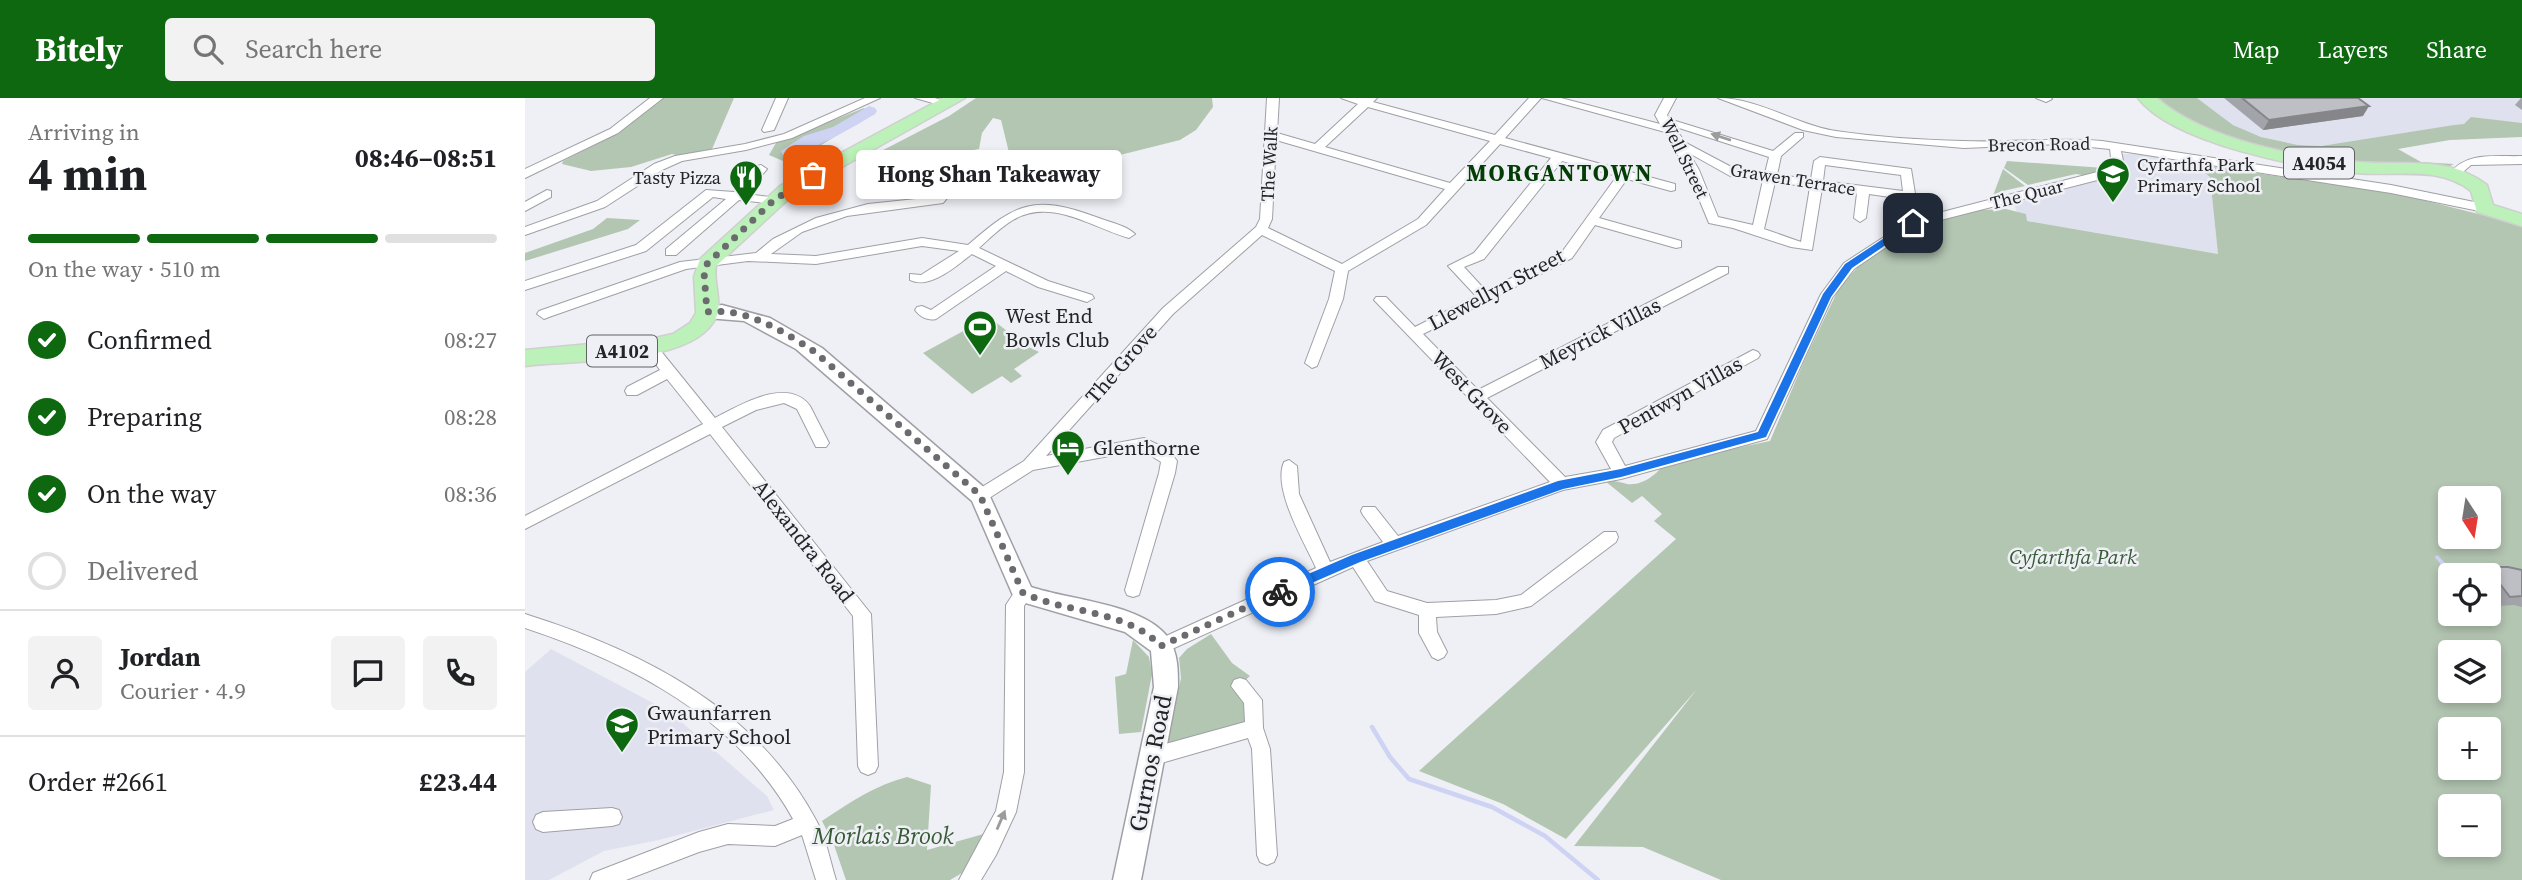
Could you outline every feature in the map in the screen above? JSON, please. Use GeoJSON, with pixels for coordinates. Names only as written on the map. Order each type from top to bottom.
{"type":"FeatureCollection","features":[{"type":"Feature","properties":{"kind":"main road","name":"A4054"},"geometry":{"type":"LineString","coordinates":[[2147,98],[2159,110],[2195,129],[2307,160],[2360,168],[2430,169],[2456,174]]}},
{"type":"Feature","properties":{"kind":"main road"},"geometry":{"type":"LineString","coordinates":[[707,312],[704,272],[707,264],[773,201],[800,182],[951,101]]}},
{"type":"Feature","properties":{"kind":"main road"},"geometry":{"type":"LineString","coordinates":[[2456,174],[2480,190],[2484,208]]}},
{"type":"Feature","properties":{"kind":"main road","name":"Brecon Road"},"geometry":{"type":"LineString","coordinates":[[2484,208],[2522,220]]}},
{"type":"Feature","properties":{"kind":"main road","name":"A4102"},"geometry":{"type":"LineString","coordinates":[[525,358],[651,348],[689,334],[702,322],[707,312]]}},
{"type":"Feature","properties":{"kind":"street"},"geometry":{"type":"LineString","coordinates":[[525,174],[614,131],[657,98]]}},
{"type":"Feature","properties":{"kind":"street"},"geometry":{"type":"LineString","coordinates":[[768,130],[782,98]]}},
{"type":"Feature","properties":{"kind":"street"},"geometry":{"type":"LineString","coordinates":[[837,112],[845,98]]}},
{"type":"Feature","properties":{"kind":"street"},"geometry":{"type":"LineString","coordinates":[[525,231],[601,204],[658,167],[679,158],[746,147],[788,136],[837,112],[874,98]]}},
{"type":"Feature","properties":{"kind":"street"},"geometry":{"type":"LineString","coordinates":[[921,98],[951,101]]}},
{"type":"Feature","properties":{"kind":"street","name":"The Walk"},"geometry":{"type":"LineString","coordinates":[[1261,229],[1266,219],[1273,98]]}},
{"type":"Feature","properties":{"kind":"street"},"geometry":{"type":"LineString","coordinates":[[1347,98],[1368,100],[1671,187]]}},
{"type":"Feature","properties":{"kind":"street"},"geometry":{"type":"LineString","coordinates":[[1312,363],[1336,299],[1342,269],[1422,222],[1535,98]]}},
{"type":"Feature","properties":{"kind":"street"},"geometry":{"type":"LineString","coordinates":[[1548,98],[1667,126],[1677,123],[1775,155]]}},
{"type":"Feature","properties":{"kind":"street","name":"Well Street"},"geometry":{"type":"LineString","coordinates":[[1670,98],[1661,115],[1682,145],[1682,152],[1693,170],[1713,220],[1727,221],[1780,241],[1807,247],[1818,184]]}},
{"type":"Feature","properties":{"kind":"street","name":"Brecon Road"},"geometry":{"type":"LineString","coordinates":[[1724,98],[1807,128],[1836,134],[1965,145],[2060,141],[2115,146],[2391,189],[2484,208]]}},
{"type":"Feature","properties":{"kind":"street"},"geometry":{"type":"LineString","coordinates":[[1317,148],[1368,100]]}},
{"type":"Feature","properties":{"kind":"street"},"geometry":{"type":"LineString","coordinates":[[1272,135],[1453,188]]}},
{"type":"Feature","properties":{"kind":"street"},"geometry":{"type":"LineString","coordinates":[[1759,228],[1775,155],[1799,135]]}},
{"type":"Feature","properties":{"kind":"street","name":"Grawen Terrace"},"geometry":{"type":"LineString","coordinates":[[1682,145],[1734,173],[1910,196]]}},
{"type":"Feature","properties":{"kind":"street","name":"The Quar"},"geometry":{"type":"LineString","coordinates":[[1913,223],[2113,172],[2118,166],[2115,146]]}},
{"type":"Feature","properties":{"kind":"street"},"geometry":{"type":"LineString","coordinates":[[1486,301],[1455,267],[1479,256],[1559,156]]}},
{"type":"Feature","properties":{"kind":"street"},"geometry":{"type":"LineString","coordinates":[[2456,174],[2461,166],[2468,162],[2522,160]]}},
{"type":"Feature","properties":{"kind":"street"},"geometry":{"type":"LineString","coordinates":[[707,312],[744,314],[794,338],[815,352],[980,495],[1023,593],[1044,603],[1126,621],[1150,635],[1161,646],[1356,558],[1562,484],[1621,473],[1762,435],[1826,297],[1849,266],[1913,223],[1907,172],[1820,161],[1818,184]]}},
{"type":"Feature","properties":{"kind":"street"},"geometry":{"type":"LineString","coordinates":[[671,252],[738,195],[761,169]]}},
{"type":"Feature","properties":{"kind":"street","name":"Llewellyn Street"},"geometry":{"type":"LineString","coordinates":[[1414,332],[1551,275],[1561,266],[1624,174]]}},
{"type":"Feature","properties":{"kind":"street"},"geometry":{"type":"LineString","coordinates":[[1860,218],[1863,190]]}},
{"type":"Feature","properties":{"kind":"street"},"geometry":{"type":"LineString","coordinates":[[759,257],[795,233],[829,218],[881,205],[939,200],[946,192]]}},
{"type":"Feature","properties":{"kind":"street"},"geometry":{"type":"LineString","coordinates":[[544,314],[641,248],[710,193],[773,201]]}},
{"type":"Feature","properties":{"kind":"street"},"geometry":{"type":"LineString","coordinates":[[525,207],[548,194]]}},
{"type":"Feature","properties":{"kind":"street"},"geometry":{"type":"LineString","coordinates":[[915,277],[921,280],[971,249],[1001,221],[1021,210],[1054,209],[1129,234]]}},
{"type":"Feature","properties":{"kind":"street"},"geometry":{"type":"LineString","coordinates":[[1592,220],[1675,244]]}},
{"type":"Feature","properties":{"kind":"street"},"geometry":{"type":"LineString","coordinates":[[1261,229],[1342,269]]}},
{"type":"Feature","properties":{"kind":"street","name":"The Grove"},"geometry":{"type":"LineString","coordinates":[[980,495],[1029,465],[1168,311],[1261,229]]}},
{"type":"Feature","properties":{"kind":"street"},"geometry":{"type":"LineString","coordinates":[[525,286],[759,257],[816,260],[922,242],[971,249],[1043,284],[1087,298]]}},
{"type":"Feature","properties":{"kind":"street"},"geometry":{"type":"LineString","coordinates":[[922,310],[931,316],[1007,265]]}},
{"type":"Feature","properties":{"kind":"street","name":"Meyrick Villas"},"geometry":{"type":"LineString","coordinates":[[1477,397],[1723,270]]}},
{"type":"Feature","properties":{"kind":"street","name":"West Grove"},"geometry":{"type":"LineString","coordinates":[[1381,300],[1562,484]]}},
{"type":"Feature","properties":{"kind":"street","name":"Alexandra Road"},"geometry":{"type":"LineString","coordinates":[[651,348],[862,614],[868,766]]}},
{"type":"Feature","properties":{"kind":"street","name":"Pentwyn Villas"},"geometry":{"type":"LineString","coordinates":[[1621,473],[1604,442],[1608,434],[1753,355]]}},
{"type":"Feature","properties":{"kind":"street"},"geometry":{"type":"LineString","coordinates":[[632,391],[670,370]]}},
{"type":"Feature","properties":{"kind":"street"},"geometry":{"type":"LineString","coordinates":[[525,523],[751,405],[785,397],[803,406],[821,443]]}},
{"type":"Feature","properties":{"kind":"street"},"geometry":{"type":"LineString","coordinates":[[1029,465],[1144,444],[1164,454],[1169,461],[1167,473],[1133,590]]}},
{"type":"Feature","properties":{"kind":"street"},"geometry":{"type":"LineString","coordinates":[[1289,466],[1291,494],[1326,571]]}},
{"type":"Feature","properties":{"kind":"street"},"geometry":{"type":"LineString","coordinates":[[1369,511],[1394,544]]}},
{"type":"Feature","properties":{"kind":"street"},"geometry":{"type":"LineString","coordinates":[[1356,558],[1381,596],[1427,610],[1496,607],[1525,601],[1609,537]]}},
{"type":"Feature","properties":{"kind":"street"},"geometry":{"type":"LineString","coordinates":[[969,880],[989,848],[1006,812],[1014,772],[1015,605],[1023,593]]}},
{"type":"Feature","properties":{"kind":"street"},"geometry":{"type":"LineString","coordinates":[[1427,610],[1428,633],[1438,652]]}},
{"type":"Feature","properties":{"kind":"street"},"geometry":{"type":"LineString","coordinates":[[525,621],[553,629],[661,676],[726,723],[767,761],[808,823],[823,863],[826,880]]}},
{"type":"Feature","properties":{"kind":"street","name":"Gurnos Road"},"geometry":{"type":"LineString","coordinates":[[1127,880],[1166,687],[1166,666],[1161,646]]}},
{"type":"Feature","properties":{"kind":"street"},"geometry":{"type":"LineString","coordinates":[[1240,686],[1252,700],[1254,728],[1261,749],[1267,855]]}},
{"type":"Feature","properties":{"kind":"street"},"geometry":{"type":"LineString","coordinates":[[1151,757],[1254,728]]}},
{"type":"Feature","properties":{"kind":"street"},"geometry":{"type":"LineString","coordinates":[[543,822],[612,817]]}},
{"type":"Feature","properties":{"kind":"street"},"geometry":{"type":"LineString","coordinates":[[600,880],[699,842],[728,834],[775,836],[808,823]]}},
{"type":"Feature","properties":{"kind":"shaded area"},"geometry":{"type":"Polygon","coordinates":[[[2197,98],[2522,98],[2522,123],[2464,124],[2321,146],[2298,145],[2261,137],[2233,125],[2197,98]]]}},
{"type":"Feature","properties":{"kind":"shaded area","name":"Cyfarthfa Park Primary School"},"geometry":{"type":"Polygon","coordinates":[[[2123,154],[2144,154],[2190,165],[2210,177],[2218,254],[2027,221],[2017,213],[2013,200],[2122,172],[2123,154]]]}},
{"type":"Feature","properties":{"kind":"shaded area","name":"Gwaunfarren Primary School"},"geometry":{"type":"Polygon","coordinates":[[[551,649],[670,712],[767,796],[774,810],[659,840],[604,851],[549,880],[525,880],[525,672],[551,649]]]}},
{"type":"Feature","properties":{"kind":"green space"},"geometry":{"type":"Polygon","coordinates":[[[661,98],[734,98],[712,149],[680,156],[672,154],[631,167],[591,171],[562,164],[563,161],[607,139],[661,98]]]}},
{"type":"Feature","properties":{"kind":"green space"},"geometry":{"type":"Polygon","coordinates":[[[976,98],[1212,98],[1213,107],[1196,130],[1180,140],[1016,181],[1001,120],[993,118],[982,133],[979,149],[939,156],[914,173],[892,175],[890,166],[863,169],[860,162],[949,116],[976,98]]]}},
{"type":"Feature","properties":{"kind":"green space"},"geometry":{"type":"Polygon","coordinates":[[[2153,98],[2197,98],[2233,125],[2261,137],[2298,145],[2321,146],[2464,124],[2471,117],[2522,123],[2522,137],[2450,140],[2398,149],[2421,162],[2454,164],[2450,166],[2368,163],[2305,156],[2235,139],[2188,122],[2153,98]]]}},
{"type":"Feature","properties":{"kind":"green space"},"geometry":{"type":"Polygon","coordinates":[[[864,108],[867,111],[854,125],[790,164],[769,155],[776,143],[864,108]]]}},
{"type":"Feature","properties":{"kind":"green space"},"geometry":{"type":"Polygon","coordinates":[[[2007,161],[2104,168],[2105,172],[2089,176],[2076,174],[2028,185],[2004,168],[2007,161]]]}},
{"type":"Feature","properties":{"kind":"green space","name":"Cyfarthfa Park"},"geometry":{"type":"Polygon","coordinates":[[[2193,164],[2399,194],[2522,225],[2522,880],[1721,880],[1643,847],[1574,846],[1697,689],[1566,839],[1503,804],[1419,771],[1676,539],[1654,521],[1662,514],[1642,496],[1632,503],[1605,481],[1639,483],[1654,475],[1665,463],[1770,441],[1839,288],[1864,260],[1902,234],[1921,228],[1931,220],[1980,210],[2006,209],[2026,214],[2027,221],[2218,254],[2210,177],[2193,164]]]}},
{"type":"Feature","properties":{"kind":"green space"},"geometry":{"type":"Polygon","coordinates":[[[2003,169],[2025,186],[2003,191],[2007,197],[1991,201],[2003,169]]]}},
{"type":"Feature","properties":{"kind":"green space"},"geometry":{"type":"Polygon","coordinates":[[[607,218],[640,220],[628,229],[525,261],[525,253],[593,229],[607,218]]]}},
{"type":"Feature","properties":{"kind":"green space","name":"West End Bowls Club"},"geometry":{"type":"Polygon","coordinates":[[[989,317],[1025,345],[1039,352],[1014,369],[1022,376],[1011,383],[1002,376],[972,394],[923,353],[989,317]]]}},
{"type":"Feature","properties":{"kind":"green space"},"geometry":{"type":"Polygon","coordinates":[[[1211,634],[1232,663],[1250,676],[1237,688],[1247,700],[1248,721],[1242,727],[1168,744],[1181,678],[1179,658],[1187,649],[1211,634]]]}},
{"type":"Feature","properties":{"kind":"green space"},"geometry":{"type":"Polygon","coordinates":[[[1133,640],[1149,657],[1152,674],[1141,732],[1119,734],[1115,677],[1126,674],[1133,640]]]}},
{"type":"Feature","properties":{"kind":"green space","name":"Morlais Brook"},"geometry":{"type":"Polygon","coordinates":[[[907,777],[931,785],[927,850],[987,833],[962,873],[950,880],[846,880],[822,821],[873,790],[907,777]]]}},
{"type":"Feature","properties":{"kind":"building"},"geometry":{"type":"Polygon","coordinates":[[[2242,98],[2358,98],[2369,106],[2269,120],[2242,98]]]}},
{"type":"Feature","properties":{"kind":"building"},"geometry":{"type":"Polygon","coordinates":[[[2501,567],[2522,570],[2522,596],[2510,597],[2501,585],[2501,567]]]}},
{"type":"Feature","properties":{"kind":"waterway"},"geometry":{"type":"LineString","coordinates":[[789,151],[839,130],[869,111]]}},
{"type":"Feature","properties":{"kind":"waterway"},"geometry":{"type":"LineString","coordinates":[[2437,557],[2442,563]]}},
{"type":"Feature","properties":{"kind":"waterway"},"geometry":{"type":"LineString","coordinates":[[1372,727],[1390,757],[1409,779],[1492,807],[1545,836],[1598,880]]}},
{"type":"Feature","properties":{"kind":"way so far"},"geometry":{"type":"LineString","coordinates":[[813,175],[773,201],[707,264],[704,272],[707,312],[744,314],[794,338],[815,352],[980,495],[1023,593],[1044,603],[1126,621],[1150,635],[1161,646],[1280,592]]}},
{"type":"Feature","properties":{"kind":"place","name":"Hong Shan Takeaway"},"geometry":{"type":"Point","coordinates":[813,175]}},
{"type":"Feature","properties":{"kind":"place","name":"Cyfarthfa Park Primary School"},"geometry":{"type":"Point","coordinates":[2113,204]}},
{"type":"Feature","properties":{"kind":"place","name":"Tasty Pizza"},"geometry":{"type":"Point","coordinates":[746,207]}},
{"type":"Feature","properties":{"kind":"place","name":"West End Bowls Club"},"geometry":{"type":"Point","coordinates":[980,357]}},
{"type":"Feature","properties":{"kind":"place","name":"Glenthorne"},"geometry":{"type":"Point","coordinates":[1068,477]}},
{"type":"Feature","properties":{"kind":"place","name":"Gwaunfarren Primary School"},"geometry":{"type":"Point","coordinates":[622,754]}},
{"type":"Feature","properties":{"kind":"district","name":"MORGANTOWN"},"geometry":{"type":"Point","coordinates":[1560,173]}},
{"type":"Feature","properties":{"kind":"route"},"geometry":{"type":"LineString","coordinates":[[1280,592],[1356,558],[1562,484],[1621,473],[1762,435],[1826,297],[1849,266],[1913,223]]}}]}
